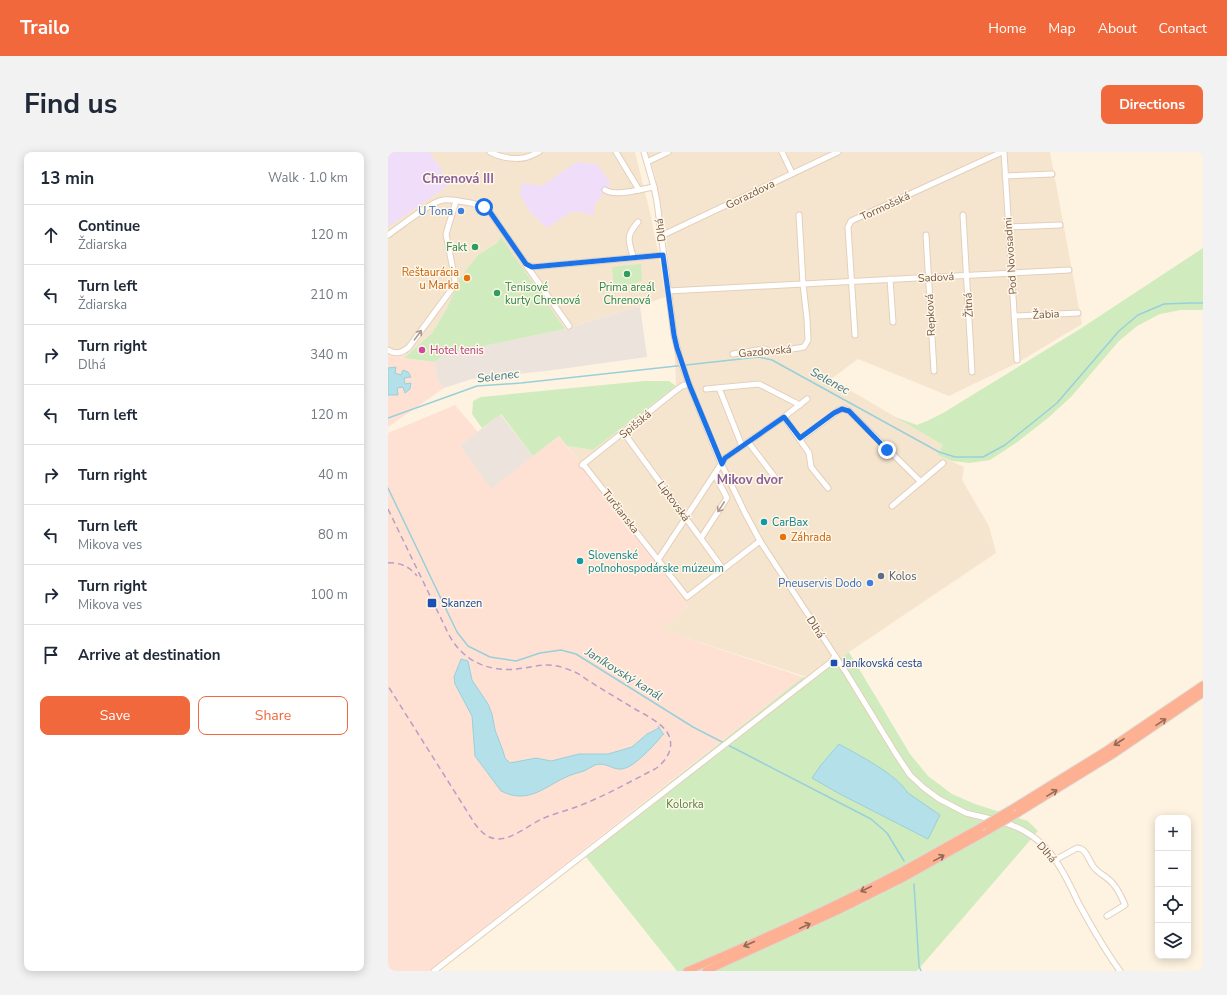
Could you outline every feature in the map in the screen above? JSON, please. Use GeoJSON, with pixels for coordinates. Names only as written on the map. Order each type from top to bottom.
{"type":"FeatureCollection","features":[{"type":"Feature","properties":{"kind":"highway"},"geometry":{"type":"LineString","coordinates":[[687,971],[833,905],[901,871],[981,827],[1107,750],[1203,685]]}},
{"type":"Feature","properties":{"kind":"highway"},"geometry":{"type":"LineString","coordinates":[[706,971],[837,911],[905,877],[1018,813],[1112,755],[1203,693]]}},
{"type":"Feature","properties":{"kind":"street"},"geometry":{"type":"LineString","coordinates":[[490,152],[515,158],[530,157],[539,152]]}},
{"type":"Feature","properties":{"kind":"street"},"geometry":{"type":"LineString","coordinates":[[616,152],[639,190]]}},
{"type":"Feature","properties":{"kind":"street","name":"Dlhá"},"geometry":{"type":"LineString","coordinates":[[644,152],[654,187],[674,335],[681,362],[722,464],[760,541],[910,775],[939,799],[966,813],[1008,824],[1029,834],[1044,847],[1055,860],[1101,943],[1120,971]]}},
{"type":"Feature","properties":{"kind":"street"},"geometry":{"type":"LineString","coordinates":[[647,162],[668,152]]}},
{"type":"Feature","properties":{"kind":"street"},"geometry":{"type":"LineString","coordinates":[[782,152],[792,173]]}},
{"type":"Feature","properties":{"kind":"street","name":"Gorazdova"},"geometry":{"type":"LineString","coordinates":[[661,236],[838,152]]}},
{"type":"Feature","properties":{"kind":"street","name":"Pod Novosadmi"},"geometry":{"type":"LineString","coordinates":[[1003,152],[1017,360]]}},
{"type":"Feature","properties":{"kind":"street","name":"Tormošská"},"geometry":{"type":"LineString","coordinates":[[855,335],[848,228],[851,221],[1003,152]]}},
{"type":"Feature","properties":{"kind":"street"},"geometry":{"type":"LineString","coordinates":[[1005,176],[1052,174]]}},
{"type":"Feature","properties":{"kind":"street"},"geometry":{"type":"LineString","coordinates":[[605,190],[613,193],[620,193],[654,187]]}},
{"type":"Feature","properties":{"kind":"street"},"geometry":{"type":"LineString","coordinates":[[388,235],[431,205],[443,200],[470,202],[484,207],[490,212],[569,326]]}},
{"type":"Feature","properties":{"kind":"street"},"geometry":{"type":"LineString","coordinates":[[388,350],[398,353],[409,347],[454,286],[455,280],[446,234],[456,200]]}},
{"type":"Feature","properties":{"kind":"street"},"geometry":{"type":"LineString","coordinates":[[799,215],[803,284]]}},
{"type":"Feature","properties":{"kind":"street","name":"Žitná"},"geometry":{"type":"LineString","coordinates":[[962,215],[972,372]]}},
{"type":"Feature","properties":{"kind":"street","name":"Dlhá"},"geometry":{"type":"LineString","coordinates":[[633,257],[630,232],[638,222]]}},
{"type":"Feature","properties":{"kind":"street"},"geometry":{"type":"LineString","coordinates":[[1008,227],[1060,225]]}},
{"type":"Feature","properties":{"kind":"street","name":"Repková"},"geometry":{"type":"LineString","coordinates":[[926,235],[934,371]]}},
{"type":"Feature","properties":{"kind":"street"},"geometry":{"type":"LineString","coordinates":[[526,264],[532,267],[663,255]]}},
{"type":"Feature","properties":{"kind":"street","name":"Sadová"},"geometry":{"type":"LineString","coordinates":[[668,291],[1069,270]]}},
{"type":"Feature","properties":{"kind":"street"},"geometry":{"type":"LineString","coordinates":[[890,279],[893,322]]}},
{"type":"Feature","properties":{"kind":"street","name":"Gazdovská"},"geometry":{"type":"LineString","coordinates":[[733,354],[764,349],[774,352],[804,347],[808,340],[803,284]]}},
{"type":"Feature","properties":{"kind":"street","name":"Žabia"},"geometry":{"type":"LineString","coordinates":[[1014,316],[1078,313]]}},
{"type":"Feature","properties":{"kind":"street","name":"Spišská"},"geometry":{"type":"LineString","coordinates":[[582,464],[624,433],[677,390],[689,384]]}},
{"type":"Feature","properties":{"kind":"street"},"geometry":{"type":"LineString","coordinates":[[706,389],[759,384],[800,405]]}},
{"type":"Feature","properties":{"kind":"street"},"geometry":{"type":"LineString","coordinates":[[719,388],[742,446]]}},
{"type":"Feature","properties":{"kind":"street"},"geometry":{"type":"LineString","coordinates":[[658,560],[725,458],[807,399]]}},
{"type":"Feature","properties":{"kind":"street"},"geometry":{"type":"LineString","coordinates":[[800,438],[839,410],[846,409],[921,482]]}},
{"type":"Feature","properties":{"kind":"street"},"geometry":{"type":"LineString","coordinates":[[784,417],[809,453],[811,467],[828,488]]}},
{"type":"Feature","properties":{"kind":"street","name":"Liptovská"},"geometry":{"type":"LineString","coordinates":[[624,433],[723,569]]}},
{"type":"Feature","properties":{"kind":"street"},"geometry":{"type":"LineString","coordinates":[[748,442],[777,480]]}},
{"type":"Feature","properties":{"kind":"street"},"geometry":{"type":"LineString","coordinates":[[892,506],[943,463]]}},
{"type":"Feature","properties":{"kind":"street","name":"Turčianska"},"geometry":{"type":"LineString","coordinates":[[582,464],[687,597],[723,569]]}},
{"type":"Feature","properties":{"kind":"street"},"geometry":{"type":"LineString","coordinates":[[701,538],[727,498],[715,475]]}},
{"type":"Feature","properties":{"kind":"street"},"geometry":{"type":"LineString","coordinates":[[723,569],[760,541]]}},
{"type":"Feature","properties":{"kind":"street"},"geometry":{"type":"LineString","coordinates":[[434,971],[832,662],[835,656]]}},
{"type":"Feature","properties":{"kind":"street"},"geometry":{"type":"LineString","coordinates":[[1055,860],[1077,848],[1084,850],[1096,869],[1112,883],[1125,905],[1107,916]]}},
{"type":"Feature","properties":{"kind":"shaded area"},"geometry":{"type":"Polygon","coordinates":[[[388,152],[635,152],[661,266],[665,297],[565,329],[501,238],[497,243],[478,255],[470,266],[432,333],[404,358],[388,355],[388,152]]]}},
{"type":"Feature","properties":{"kind":"shaded area"},"geometry":{"type":"Polygon","coordinates":[[[388,152],[429,152],[441,169],[447,186],[388,227],[388,152]]]}},
{"type":"Feature","properties":{"kind":"shaded area"},"geometry":{"type":"Polygon","coordinates":[[[647,152],[1050,152],[1082,324],[1017,363],[949,396],[858,359],[831,379],[943,445],[937,455],[964,467],[962,480],[989,526],[996,553],[849,652],[813,679],[659,629],[688,607],[651,555],[567,446],[593,450],[676,386],[672,295],[666,239],[654,172],[647,152]]]}},
{"type":"Feature","properties":{"kind":"shaded area"},"geometry":{"type":"Polygon","coordinates":[[[579,162],[597,164],[611,184],[594,206],[594,215],[571,212],[547,228],[531,213],[520,195],[522,183],[542,186],[579,162]]]}},
{"type":"Feature","properties":{"kind":"shaded area"},"geometry":{"type":"Polygon","coordinates":[[[640,306],[647,357],[546,371],[472,379],[444,388],[438,381],[434,362],[446,354],[565,329],[640,306]]]}},
{"type":"Feature","properties":{"kind":"shaded area"},"geometry":{"type":"Polygon","coordinates":[[[388,355],[434,362],[438,381],[444,388],[388,427],[388,355]]]}},
{"type":"Feature","properties":{"kind":"shaded area"},"geometry":{"type":"Polygon","coordinates":[[[455,405],[478,432],[460,446],[491,488],[559,436],[651,555],[688,607],[660,629],[803,677],[429,971],[388,971],[388,433],[455,405]]]}},
{"type":"Feature","properties":{"kind":"shaded area"},"geometry":{"type":"Polygon","coordinates":[[[500,414],[533,456],[491,489],[460,446],[500,414]]]}},
{"type":"Feature","properties":{"kind":"green space","name":"Tenisové kurty Chrenová"},"geometry":{"type":"Polygon","coordinates":[[[501,237],[565,329],[446,354],[434,362],[404,358],[432,333],[447,308],[461,277],[478,255],[497,243],[501,237]]]}},
{"type":"Feature","properties":{"kind":"green space"},"geometry":{"type":"Polygon","coordinates":[[[1203,248],[1203,310],[1181,310],[1160,314],[1137,326],[1119,341],[1071,397],[1048,418],[1016,443],[990,460],[970,463],[952,461],[937,455],[943,445],[895,417],[917,425],[943,413],[1080,329],[1203,248]]]}},
{"type":"Feature","properties":{"kind":"green space","name":"Prima areál Chrenová"},"geometry":{"type":"Polygon","coordinates":[[[641,264],[642,281],[614,287],[612,267],[641,264]]]}},
{"type":"Feature","properties":{"kind":"green space"},"geometry":{"type":"Polygon","coordinates":[[[644,381],[669,381],[676,386],[593,450],[567,446],[559,436],[533,456],[501,414],[482,428],[472,414],[473,401],[481,397],[644,381]]]}},
{"type":"Feature","properties":{"kind":"green space","name":"Kolorka"},"geometry":{"type":"Polygon","coordinates":[[[849,652],[910,754],[928,776],[952,794],[975,804],[1028,821],[1038,831],[917,971],[677,971],[582,852],[803,677],[813,679],[849,652]]]}},
{"type":"Feature","properties":{"kind":"water"},"geometry":{"type":"Polygon","coordinates":[[[396,367],[395,373],[401,375],[403,370],[408,372],[411,377],[404,378],[405,384],[411,383],[410,389],[405,393],[403,387],[397,388],[398,395],[388,395],[388,368],[396,367]]]}},
{"type":"Feature","properties":{"kind":"water"},"geometry":{"type":"Polygon","coordinates":[[[461,659],[468,661],[472,680],[488,704],[505,758],[510,763],[536,758],[551,761],[579,754],[608,754],[632,747],[647,734],[659,728],[658,726],[664,735],[663,734],[638,760],[625,768],[616,769],[600,764],[595,765],[584,771],[566,777],[534,794],[527,796],[510,795],[501,791],[475,756],[472,716],[455,684],[454,677],[461,659]]]}},
{"type":"Feature","properties":{"kind":"water"},"geometry":{"type":"Polygon","coordinates":[[[839,744],[886,772],[908,793],[940,815],[928,839],[812,778],[839,744]]]}},
{"type":"Feature","properties":{"kind":"waterway","name":"Selenec"},"geometry":{"type":"LineString","coordinates":[[388,418],[477,386],[521,383],[759,357],[772,360],[939,452],[955,457],[983,457],[1005,445],[1057,403],[1119,331],[1138,315],[1164,304],[1203,303]]}},
{"type":"Feature","properties":{"kind":"waterway","name":"Janíkovský kanál"},"geometry":{"type":"LineString","coordinates":[[388,488],[457,632],[468,646],[490,657],[516,661],[540,653],[561,650],[576,654],[693,727],[871,819],[887,833],[904,861]]}},
{"type":"Feature","properties":{"kind":"waterway","name":"Janíkovský kanál"},"geometry":{"type":"LineString","coordinates":[[914,884],[919,966],[921,971]]}},
{"type":"Feature","properties":{"kind":"railway"},"geometry":{"type":"LineString","coordinates":[[388,509],[449,635],[461,652],[477,663],[496,669],[517,669],[540,665],[551,665],[577,673],[664,728],[670,737],[671,743],[669,753],[663,762],[655,769],[619,788],[581,805],[544,818],[509,837],[497,839],[484,834],[475,824],[388,686]]}},
{"type":"Feature","properties":{"kind":"railway"},"geometry":{"type":"LineString","coordinates":[[388,563],[397,563],[404,566],[417,576]]}},
{"type":"Feature","properties":{"kind":"place","name":"U Tona"},"geometry":{"type":"Point","coordinates":[461,211]}},
{"type":"Feature","properties":{"kind":"place","name":"Fakt"},"geometry":{"type":"Point","coordinates":[475,247]}},
{"type":"Feature","properties":{"kind":"place","name":"Prima areál Chrenová"},"geometry":{"type":"Point","coordinates":[627,274]}},
{"type":"Feature","properties":{"kind":"place","name":"Reštaurácia u Marka"},"geometry":{"type":"Point","coordinates":[467,278]}},
{"type":"Feature","properties":{"kind":"place","name":"Tenisové kurty Chrenová"},"geometry":{"type":"Point","coordinates":[497,293]}},
{"type":"Feature","properties":{"kind":"place","name":"Hotel tenis"},"geometry":{"type":"Point","coordinates":[422,350]}},
{"type":"Feature","properties":{"kind":"place","name":"CarBax"},"geometry":{"type":"Point","coordinates":[764,522]}},
{"type":"Feature","properties":{"kind":"place","name":"Záhrada"},"geometry":{"type":"Point","coordinates":[783,537]}},
{"type":"Feature","properties":{"kind":"place","name":"Slovenské poľnohospodárske múzeum"},"geometry":{"type":"Point","coordinates":[580,561]}},
{"type":"Feature","properties":{"kind":"place","name":"Kolos"},"geometry":{"type":"Point","coordinates":[881,576]}},
{"type":"Feature","properties":{"kind":"place","name":"Pneuservis Dodo"},"geometry":{"type":"Point","coordinates":[870,583]}},
{"type":"Feature","properties":{"kind":"place","name":"Skanzen"},"geometry":{"type":"Point","coordinates":[432,603]}},
{"type":"Feature","properties":{"kind":"place","name":"Janíkovská cesta"},"geometry":{"type":"Point","coordinates":[834,663]}},
{"type":"Feature","properties":{"kind":"district","name":"Chrenová III"},"geometry":{"type":"Point","coordinates":[458,178]}},
{"type":"Feature","properties":{"kind":"district","name":"Mikov dvor"},"geometry":{"type":"Point","coordinates":[750,479]}},
{"type":"Feature","properties":{"kind":"route"},"geometry":{"type":"LineString","coordinates":[[484,207],[490,212],[526,264],[532,267],[663,255],[677,348],[689,384],[722,464],[725,458],[784,417],[800,438],[834,413],[842,409],[849,411],[887,450]]}}]}
